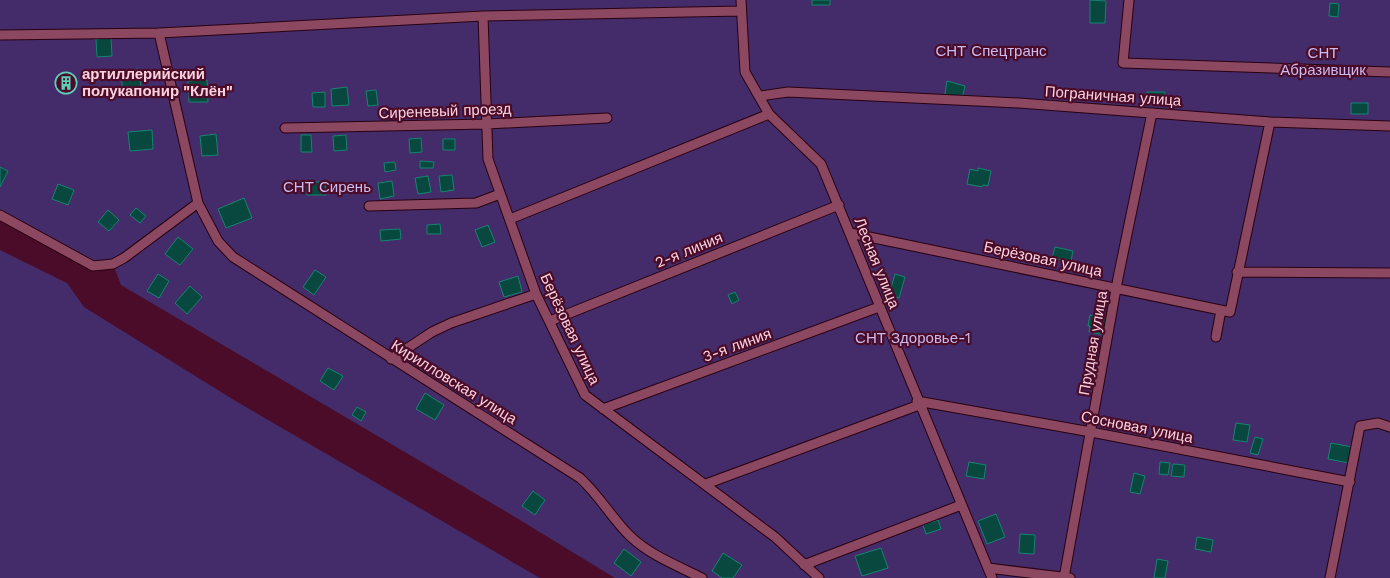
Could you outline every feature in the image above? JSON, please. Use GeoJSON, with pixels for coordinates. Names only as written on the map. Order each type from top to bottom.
{"type":"FeatureCollection","features":[{"type":"Feature","properties":{"kind":"street","name":"Лесная улица"},"geometry":{"type":"LineString","coordinates":[[741,0],[745,72],[769,114],[821,164],[918,403],[992,578]]}},
{"type":"Feature","properties":{"kind":"street"},"geometry":{"type":"LineString","coordinates":[[1129,0],[1123,63],[1390,72]]}},
{"type":"Feature","properties":{"kind":"street"},"geometry":{"type":"LineString","coordinates":[[0,35],[159,33],[483,16],[741,11]]}},
{"type":"Feature","properties":{"kind":"street","name":"Берёзовая улица"},"geometry":{"type":"LineString","coordinates":[[483,16],[488,159],[536,294],[586,395],[775,537],[819,578]]}},
{"type":"Feature","properties":{"kind":"street","name":"Кирилловская улица"},"geometry":{"type":"LineString","coordinates":[[159,33],[198,203],[218,241],[233,257],[580,478],[591,488],[633,539],[654,553],[702,578]]}},
{"type":"Feature","properties":{"kind":"street","name":"Пограничная улица"},"geometry":{"type":"LineString","coordinates":[[760,96],[798,92],[1019,102],[1270,122],[1390,126]]}},
{"type":"Feature","properties":{"kind":"street","name":"Прудная улица"},"geometry":{"type":"LineString","coordinates":[[1064,578],[1116,289],[1152,113]]}},
{"type":"Feature","properties":{"kind":"street"},"geometry":{"type":"LineString","coordinates":[[510,219],[769,114]]}},
{"type":"Feature","properties":{"kind":"street","name":"Сиреневый проезд"},"geometry":{"type":"LineString","coordinates":[[285,128],[487,124],[607,118]]}},
{"type":"Feature","properties":{"kind":"street"},"geometry":{"type":"LineString","coordinates":[[1216,337],[1237,272],[1270,122]]}},
{"type":"Feature","properties":{"kind":"street"},"geometry":{"type":"LineString","coordinates":[[370,206],[476,203],[500,194]]}},
{"type":"Feature","properties":{"kind":"street"},"geometry":{"type":"LineString","coordinates":[[0,216],[86,262],[103,266],[113,264],[124,258],[198,203]]}},
{"type":"Feature","properties":{"kind":"street","name":"2-я линия"},"geometry":{"type":"LineString","coordinates":[[550,322],[839,205]]}},
{"type":"Feature","properties":{"kind":"street","name":"Берёзовая улица"},"geometry":{"type":"LineString","coordinates":[[850,233],[1225,311]]}},
{"type":"Feature","properties":{"kind":"street"},"geometry":{"type":"LineString","coordinates":[[1237,272],[1390,273]]}},
{"type":"Feature","properties":{"kind":"street"},"geometry":{"type":"LineString","coordinates":[[391,359],[432,332],[450,323],[536,294]]}},
{"type":"Feature","properties":{"kind":"street","name":"3-я линия"},"geometry":{"type":"LineString","coordinates":[[604,409],[879,307]]}},
{"type":"Feature","properties":{"kind":"street"},"geometry":{"type":"LineString","coordinates":[[706,484],[918,403]]}},
{"type":"Feature","properties":{"kind":"street","name":"Сосновая улица"},"geometry":{"type":"LineString","coordinates":[[918,403],[1091,432],[1350,482]]}},
{"type":"Feature","properties":{"kind":"street"},"geometry":{"type":"LineString","coordinates":[[1330,578],[1360,426],[1378,423],[1390,427]]}},
{"type":"Feature","properties":{"kind":"street"},"geometry":{"type":"LineString","coordinates":[[804,564],[961,505]]}},
{"type":"Feature","properties":{"kind":"street"},"geometry":{"type":"LineString","coordinates":[[988,568],[1070,578]]}},
{"type":"Feature","properties":{"kind":"green space"},"geometry":{"type":"Polygon","coordinates":[[[0,0],[1390,0],[1390,578],[615,578],[121,285],[113,264],[93,266],[0,215],[0,0]]]}},
{"type":"Feature","properties":{"kind":"green space"},"geometry":{"type":"Polygon","coordinates":[[[0,250],[67,283],[84,307],[234,400],[540,578],[0,578],[0,250]]]}},
{"type":"Feature","properties":{"kind":"building"},"geometry":{"type":"Polygon","coordinates":[[[812,0],[830,0],[830,5],[812,5],[812,0]]]}},
{"type":"Feature","properties":{"kind":"building"},"geometry":{"type":"Polygon","coordinates":[[[1090,0],[1106,1],[1105,23],[1090,23],[1090,0]]]}},
{"type":"Feature","properties":{"kind":"building"},"geometry":{"type":"Polygon","coordinates":[[[1330,3],[1339,4],[1338,17],[1329,16],[1330,3]]]}},
{"type":"Feature","properties":{"kind":"building"},"geometry":{"type":"Polygon","coordinates":[[[111,38],[112,56],[97,57],[96,39],[111,38]]]}},
{"type":"Feature","properties":{"kind":"building"},"geometry":{"type":"Polygon","coordinates":[[[138,69],[141,86],[123,89],[120,72],[138,69]]]}},
{"type":"Feature","properties":{"kind":"building","name":"артиллерийский полукапонир \"Клён\""},"geometry":{"type":"Polygon","coordinates":[[[61,75],[73,77],[70,91],[58,89],[61,75]]]}},
{"type":"Feature","properties":{"kind":"building"},"geometry":{"type":"Polygon","coordinates":[[[207,80],[208,102],[189,102],[188,81],[207,80]]]}},
{"type":"Feature","properties":{"kind":"building"},"geometry":{"type":"Polygon","coordinates":[[[947,81],[965,86],[962,98],[945,94],[947,81]]]}},
{"type":"Feature","properties":{"kind":"building"},"geometry":{"type":"Polygon","coordinates":[[[347,87],[349,105],[332,106],[331,89],[347,87]]]}},
{"type":"Feature","properties":{"kind":"building"},"geometry":{"type":"Polygon","coordinates":[[[376,90],[378,105],[368,106],[366,91],[376,90]]]}},
{"type":"Feature","properties":{"kind":"building"},"geometry":{"type":"Polygon","coordinates":[[[325,92],[325,107],[313,107],[312,93],[325,92]]]}},
{"type":"Feature","properties":{"kind":"building"},"geometry":{"type":"Polygon","coordinates":[[[1147,92],[1165,92],[1164,105],[1147,104],[1147,92]]]}},
{"type":"Feature","properties":{"kind":"building"},"geometry":{"type":"Polygon","coordinates":[[[1351,103],[1368,103],[1368,114],[1351,114],[1351,103]]]}},
{"type":"Feature","properties":{"kind":"building"},"geometry":{"type":"Polygon","coordinates":[[[152,130],[153,149],[130,151],[128,132],[152,130]]]}},
{"type":"Feature","properties":{"kind":"building"},"geometry":{"type":"Polygon","coordinates":[[[216,134],[218,155],[202,156],[200,136],[216,134]]]}},
{"type":"Feature","properties":{"kind":"building"},"geometry":{"type":"Polygon","coordinates":[[[301,135],[311,135],[312,152],[301,152],[301,135]]]}},
{"type":"Feature","properties":{"kind":"building"},"geometry":{"type":"Polygon","coordinates":[[[346,135],[347,150],[334,151],[333,136],[346,135]]]}},
{"type":"Feature","properties":{"kind":"building"},"geometry":{"type":"Polygon","coordinates":[[[421,138],[422,152],[410,153],[409,139],[421,138]]]}},
{"type":"Feature","properties":{"kind":"building"},"geometry":{"type":"Polygon","coordinates":[[[443,139],[455,139],[455,150],[443,150],[443,139]]]}},
{"type":"Feature","properties":{"kind":"building"},"geometry":{"type":"Polygon","coordinates":[[[420,161],[434,162],[433,168],[420,168],[420,161]]]}},
{"type":"Feature","properties":{"kind":"building"},"geometry":{"type":"Polygon","coordinates":[[[395,162],[396,170],[385,172],[384,163],[395,162]]]}},
{"type":"Feature","properties":{"kind":"building"},"geometry":{"type":"Polygon","coordinates":[[[0,167],[8,171],[0,187],[0,167]]]}},
{"type":"Feature","properties":{"kind":"building"},"geometry":{"type":"Polygon","coordinates":[[[978,168],[991,171],[988,186],[983,185],[982,187],[967,184],[970,169],[978,171],[978,168]]]}},
{"type":"Feature","properties":{"kind":"building"},"geometry":{"type":"Polygon","coordinates":[[[452,175],[454,190],[441,192],[439,176],[452,175]]]}},
{"type":"Feature","properties":{"kind":"building"},"geometry":{"type":"Polygon","coordinates":[[[428,176],[431,192],[418,194],[415,178],[428,176]]]}},
{"type":"Feature","properties":{"kind":"building"},"geometry":{"type":"Polygon","coordinates":[[[392,181],[394,196],[380,199],[378,183],[392,181]]]}},
{"type":"Feature","properties":{"kind":"building"},"geometry":{"type":"Polygon","coordinates":[[[307,182],[325,182],[326,195],[307,195],[307,182]]]}},
{"type":"Feature","properties":{"kind":"building"},"geometry":{"type":"Polygon","coordinates":[[[58,184],[74,190],[68,205],[52,199],[58,184]]]}},
{"type":"Feature","properties":{"kind":"building"},"geometry":{"type":"Polygon","coordinates":[[[244,198],[252,218],[226,228],[218,209],[244,198]]]}},
{"type":"Feature","properties":{"kind":"building"},"geometry":{"type":"Polygon","coordinates":[[[136,208],[146,216],[140,223],[130,215],[136,208]]]}},
{"type":"Feature","properties":{"kind":"building"},"geometry":{"type":"Polygon","coordinates":[[[108,210],[119,220],[109,231],[98,222],[108,210]]]}},
{"type":"Feature","properties":{"kind":"building"},"geometry":{"type":"Polygon","coordinates":[[[440,224],[441,234],[427,234],[427,225],[440,224]]]}},
{"type":"Feature","properties":{"kind":"building"},"geometry":{"type":"Polygon","coordinates":[[[488,225],[495,242],[482,247],[475,230],[488,225]]]}},
{"type":"Feature","properties":{"kind":"building"},"geometry":{"type":"Polygon","coordinates":[[[400,229],[401,239],[381,241],[380,230],[400,229]]]}},
{"type":"Feature","properties":{"kind":"building"},"geometry":{"type":"Polygon","coordinates":[[[178,237],[193,249],[180,265],[165,254],[178,237]]]}},
{"type":"Feature","properties":{"kind":"building"},"geometry":{"type":"Polygon","coordinates":[[[1055,247],[1073,251],[1071,261],[1052,258],[1055,247]]]}},
{"type":"Feature","properties":{"kind":"building"},"geometry":{"type":"Polygon","coordinates":[[[315,270],[326,277],[314,295],[303,287],[315,270]]]}},
{"type":"Feature","properties":{"kind":"building"},"geometry":{"type":"Polygon","coordinates":[[[158,274],[169,281],[159,298],[147,291],[158,274]]]}},
{"type":"Feature","properties":{"kind":"building"},"geometry":{"type":"Polygon","coordinates":[[[895,274],[905,277],[899,298],[889,295],[895,274]]]}},
{"type":"Feature","properties":{"kind":"building"},"geometry":{"type":"Polygon","coordinates":[[[518,276],[522,292],[504,297],[499,282],[518,276]]]}},
{"type":"Feature","properties":{"kind":"building"},"geometry":{"type":"Polygon","coordinates":[[[190,286],[202,297],[187,314],[175,303],[190,286]]]}},
{"type":"Feature","properties":{"kind":"building"},"geometry":{"type":"Polygon","coordinates":[[[735,292],[739,300],[732,304],[728,295],[735,292]]]}},
{"type":"Feature","properties":{"kind":"building"},"geometry":{"type":"Polygon","coordinates":[[[1090,315],[1108,319],[1105,335],[1089,332],[1090,315]]]}},
{"type":"Feature","properties":{"kind":"building"},"geometry":{"type":"Polygon","coordinates":[[[328,368],[343,376],[334,390],[320,381],[328,368]]]}},
{"type":"Feature","properties":{"kind":"building"},"geometry":{"type":"Polygon","coordinates":[[[425,393],[444,405],[435,420],[416,409],[425,393]]]}},
{"type":"Feature","properties":{"kind":"building"},"geometry":{"type":"Polygon","coordinates":[[[357,407],[366,412],[361,421],[352,415],[357,407]]]}},
{"type":"Feature","properties":{"kind":"building"},"geometry":{"type":"Polygon","coordinates":[[[1236,423],[1250,425],[1247,442],[1233,440],[1236,423]]]}},
{"type":"Feature","properties":{"kind":"building"},"geometry":{"type":"Polygon","coordinates":[[[1255,437],[1263,439],[1258,455],[1250,453],[1255,437]]]}},
{"type":"Feature","properties":{"kind":"building"},"geometry":{"type":"Polygon","coordinates":[[[1331,443],[1352,447],[1349,463],[1328,459],[1331,443]]]}},
{"type":"Feature","properties":{"kind":"building"},"geometry":{"type":"Polygon","coordinates":[[[969,462],[986,465],[984,479],[966,476],[969,462]]]}},
{"type":"Feature","properties":{"kind":"building"},"geometry":{"type":"Polygon","coordinates":[[[1160,462],[1170,463],[1168,475],[1159,474],[1160,462]]]}},
{"type":"Feature","properties":{"kind":"building"},"geometry":{"type":"Polygon","coordinates":[[[1173,464],[1185,465],[1184,477],[1171,476],[1173,464]]]}},
{"type":"Feature","properties":{"kind":"building"},"geometry":{"type":"Polygon","coordinates":[[[1134,473],[1145,476],[1140,494],[1130,492],[1134,473]]]}},
{"type":"Feature","properties":{"kind":"building"},"geometry":{"type":"Polygon","coordinates":[[[533,491],[545,500],[535,515],[522,506],[533,491]]]}},
{"type":"Feature","properties":{"kind":"building"},"geometry":{"type":"Polygon","coordinates":[[[996,514],[1005,537],[987,544],[978,521],[996,514]]]}},
{"type":"Feature","properties":{"kind":"building"},"geometry":{"type":"Polygon","coordinates":[[[938,520],[941,529],[926,534],[923,525],[938,520]]]}},
{"type":"Feature","properties":{"kind":"building"},"geometry":{"type":"Polygon","coordinates":[[[1020,534],[1035,535],[1034,554],[1019,553],[1020,534]]]}},
{"type":"Feature","properties":{"kind":"building"},"geometry":{"type":"Polygon","coordinates":[[[1197,537],[1213,540],[1211,552],[1195,549],[1197,537]]]}},
{"type":"Feature","properties":{"kind":"building"},"geometry":{"type":"Polygon","coordinates":[[[881,548],[888,568],[862,576],[855,556],[881,548]]]}},
{"type":"Feature","properties":{"kind":"building"},"geometry":{"type":"Polygon","coordinates":[[[624,549],[641,562],[631,576],[614,563],[624,549]]]}},
{"type":"Feature","properties":{"kind":"building"},"geometry":{"type":"Polygon","coordinates":[[[723,553],[742,565],[733,578],[722,578],[712,571],[723,553]]]}},
{"type":"Feature","properties":{"kind":"building"},"geometry":{"type":"Polygon","coordinates":[[[1157,559],[1168,561],[1165,578],[1154,578],[1157,559]]]}},
{"type":"Feature","properties":{"kind":"place","name":"артиллерийский полукапонир \"Клён\""},"geometry":{"type":"Point","coordinates":[66,83]}},
{"type":"Feature","properties":{"kind":"park label","name":"СНТ Спецтранс"},"geometry":{"type":"Point","coordinates":[991,51]}},
{"type":"Feature","properties":{"kind":"park label","name":"СНТ Абразивщик"},"geometry":{"type":"Point","coordinates":[1323,62]}},
{"type":"Feature","properties":{"kind":"park label","name":"СНТ Сирень"},"geometry":{"type":"Point","coordinates":[327,187]}},
{"type":"Feature","properties":{"kind":"park label","name":"СНТ Здоровье-1"},"geometry":{"type":"Point","coordinates":[913,338]}}]}
